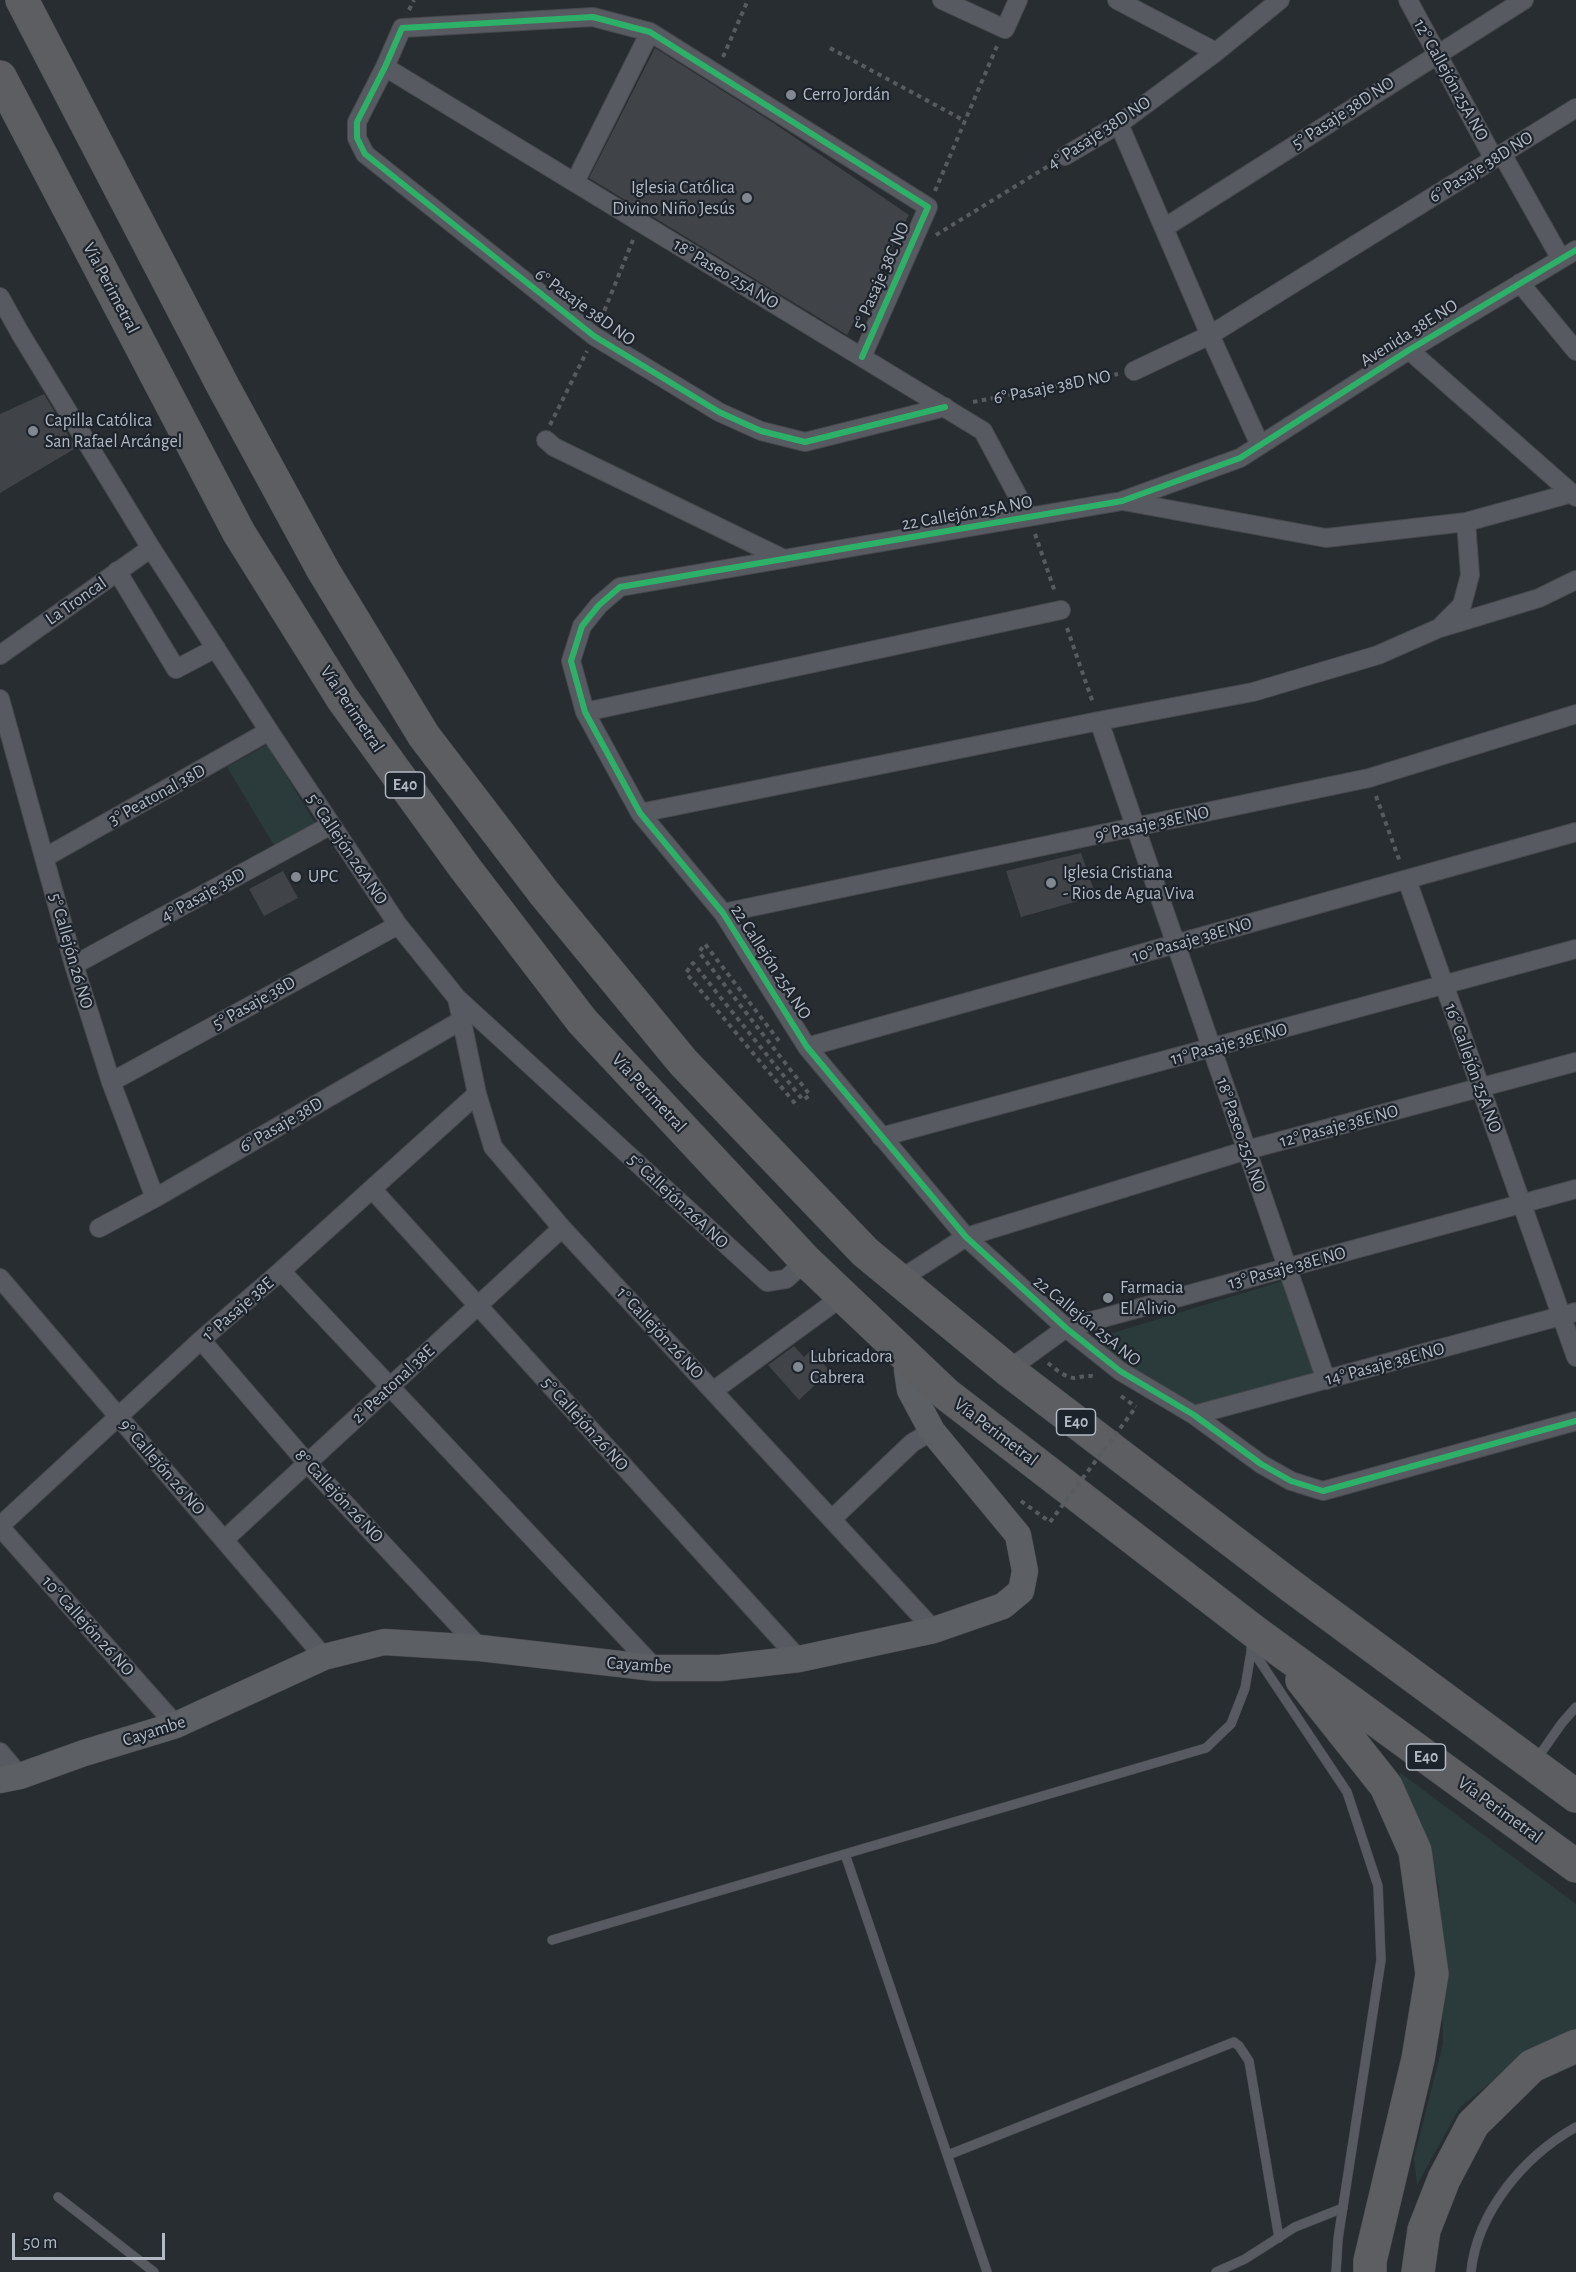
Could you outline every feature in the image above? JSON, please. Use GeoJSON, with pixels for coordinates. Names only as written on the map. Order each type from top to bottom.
{"type":"FeatureCollection","features":[{"type":"Feature","properties":{"kind":"highway","name":"E40"},"geometry":{"type":"LineString","coordinates":[[22,0],[224,388],[312,550],[424,736],[544,893],[683,1062],[866,1252],[899,1280],[1021,1360],[1291,1586],[1576,1796]]}},
{"type":"Feature","properties":{"kind":"highway","name":"Vía Perimetral"},"geometry":{"type":"LineString","coordinates":[[0,77],[240,533],[342,698],[465,868],[582,1021],[806,1261],[946,1394],[1261,1642],[1576,1866]]}},
{"type":"Feature","properties":{"kind":"highway"},"geometry":{"type":"LineString","coordinates":[[1261,1642],[1386,1786],[1415,1851],[1422,1891],[1432,1974],[1418,2059],[1383,2200],[1370,2261],[1370,2272]]}},
{"type":"Feature","properties":{"kind":"highway"},"geometry":{"type":"LineString","coordinates":[[1418,2272],[1424,2230],[1444,2179],[1473,2124],[1532,2066],[1576,2046]]}},
{"type":"Feature","properties":{"kind":"street"},"geometry":{"type":"LineString","coordinates":[[942,0],[1005,29],[1017,0]]}},
{"type":"Feature","properties":{"kind":"street"},"geometry":{"type":"LineString","coordinates":[[1117,0],[1216,52]]}},
{"type":"Feature","properties":{"kind":"street","name":"4° Pasaje 38D NO"},"geometry":{"type":"LineString","coordinates":[[1065,156],[1119,124],[1216,52],[1280,0]]}},
{"type":"Feature","properties":{"kind":"street","name":"12° Callejón 25A NO"},"geometry":{"type":"LineString","coordinates":[[1408,0],[1436,54],[1498,157],[1568,254]]}},
{"type":"Feature","properties":{"kind":"street","name":"5° Pasaje 38D NO"},"geometry":{"type":"LineString","coordinates":[[1164,228],[1524,0]]}},
{"type":"Feature","properties":{"kind":"street","name":"6° Pasaje 38D NO"},"geometry":{"type":"LineString","coordinates":[[650,32],[593,17],[402,28],[386,68],[357,122],[357,138],[365,154],[594,336],[719,412],[761,431],[804,442],[945,407]]}},
{"type":"Feature","properties":{"kind":"street"},"geometry":{"type":"LineString","coordinates":[[575,182],[650,32],[928,207]]}},
{"type":"Feature","properties":{"kind":"street","name":"18° Paseo 25A NO"},"geometry":{"type":"LineString","coordinates":[[386,68],[983,431],[1029,517]]}},
{"type":"Feature","properties":{"kind":"street","name":"6° Pasaje 38D NO"},"geometry":{"type":"LineString","coordinates":[[1134,371],[1210,335],[1576,108]]}},
{"type":"Feature","properties":{"kind":"street"},"geometry":{"type":"LineString","coordinates":[[1119,124],[1260,445]]}},
{"type":"Feature","properties":{"kind":"street","name":"5° Pasaje 38C NO"},"geometry":{"type":"LineString","coordinates":[[862,357],[928,207]]}},
{"type":"Feature","properties":{"kind":"street","name":"Avenida 38E NO"},"geometry":{"type":"LineString","coordinates":[[1260,445],[1409,350],[1568,254]]}},
{"type":"Feature","properties":{"kind":"street"},"geometry":{"type":"LineString","coordinates":[[1520,283],[1576,351]]}},
{"type":"Feature","properties":{"kind":"street","name":"5° Callejón 26A NO"},"geometry":{"type":"LineString","coordinates":[[0,297],[151,548],[269,731],[398,925],[457,998],[767,1282],[786,1280],[806,1261]]}},
{"type":"Feature","properties":{"kind":"street"},"geometry":{"type":"LineString","coordinates":[[1409,350],[1574,495]]}},
{"type":"Feature","properties":{"kind":"street"},"geometry":{"type":"LineString","coordinates":[[546,440],[554,447],[784,559]]}},
{"type":"Feature","properties":{"kind":"street","name":"22 Callejón 25A NO"},"geometry":{"type":"LineString","coordinates":[[1260,445],[1240,458],[1122,501],[620,587],[599,605],[582,626],[571,661],[585,712],[640,813],[723,914],[807,1047],[966,1237],[1066,1328],[1120,1371],[1194,1415],[1261,1464],[1291,1481],[1323,1491],[1576,1421]]}},
{"type":"Feature","properties":{"kind":"street"},"geometry":{"type":"LineString","coordinates":[[1122,501],[1326,538],[1466,522],[1574,495]]}},
{"type":"Feature","properties":{"kind":"street"},"geometry":{"type":"LineString","coordinates":[[1437,629],[1462,604],[1470,575],[1466,522]]}},
{"type":"Feature","properties":{"kind":"street","name":"La Troncal"},"geometry":{"type":"LineString","coordinates":[[0,655],[151,548]]}},
{"type":"Feature","properties":{"kind":"street"},"geometry":{"type":"LineString","coordinates":[[117,571],[176,669],[216,648]]}},
{"type":"Feature","properties":{"kind":"street"},"geometry":{"type":"LineString","coordinates":[[640,813],[1253,692],[1378,656],[1437,629],[1539,598],[1576,580]]}},
{"type":"Feature","properties":{"kind":"street"},"geometry":{"type":"LineString","coordinates":[[585,712],[1060,610]]}},
{"type":"Feature","properties":{"kind":"street","name":"5° Callejón 26 NO"},"geometry":{"type":"LineString","coordinates":[[0,699],[74,965],[111,1082],[155,1198]]}},
{"type":"Feature","properties":{"kind":"street","name":"9° Pasaje 38E NO"},"geometry":{"type":"LineString","coordinates":[[723,914],[1370,778],[1576,714]]}},
{"type":"Feature","properties":{"kind":"street","name":"18° Paseo 25A NO"},"geometry":{"type":"LineString","coordinates":[[1099,721],[1326,1380]]}},
{"type":"Feature","properties":{"kind":"street","name":"3° Peatonal 38D"},"geometry":{"type":"LineString","coordinates":[[44,858],[269,731]]}},
{"type":"Feature","properties":{"kind":"street","name":"4° Pasaje 38D"},"geometry":{"type":"LineString","coordinates":[[74,965],[331,825]]}},
{"type":"Feature","properties":{"kind":"street","name":"10° Pasaje 38E NO"},"geometry":{"type":"LineString","coordinates":[[807,1047],[1576,832]]}},
{"type":"Feature","properties":{"kind":"street","name":"16° Callejón 25A NO"},"geometry":{"type":"LineString","coordinates":[[1407,879],[1522,1203],[1569,1314],[1576,1357]]}},
{"type":"Feature","properties":{"kind":"street","name":"5° Pasaje 38D"},"geometry":{"type":"LineString","coordinates":[[111,1082],[398,925]]}},
{"type":"Feature","properties":{"kind":"street","name":"11° Pasaje 38E NO"},"geometry":{"type":"LineString","coordinates":[[881,1137],[1576,949]]}},
{"type":"Feature","properties":{"kind":"street","name":"1° Callejón 26 NO"},"geometry":{"type":"LineString","coordinates":[[457,998],[477,1094],[493,1147],[562,1228],[934,1630]]}},
{"type":"Feature","properties":{"kind":"street","name":"6° Pasaje 38D"},"geometry":{"type":"LineString","coordinates":[[99,1228],[155,1198],[462,1020]]}},
{"type":"Feature","properties":{"kind":"street","name":"12° Pasaje 38E NO"},"geometry":{"type":"LineString","coordinates":[[899,1280],[966,1237],[1247,1150],[1576,1062]]}},
{"type":"Feature","properties":{"kind":"street","name":"1° Pasaje 38E"},"geometry":{"type":"LineString","coordinates":[[0,1526],[120,1418],[201,1340],[477,1094]]}},
{"type":"Feature","properties":{"kind":"street","name":"5° Callejón 26 NO"},"geometry":{"type":"LineString","coordinates":[[372,1189],[799,1659]]}},
{"type":"Feature","properties":{"kind":"street","name":"13° Pasaje 38E NO"},"geometry":{"type":"LineString","coordinates":[[1021,1360],[1066,1328],[1576,1189]]}},
{"type":"Feature","properties":{"kind":"street","name":"2° Peatonal 38E"},"geometry":{"type":"LineString","coordinates":[[224,1540],[562,1228]]}},
{"type":"Feature","properties":{"kind":"street"},"geometry":{"type":"LineString","coordinates":[[281,1271],[655,1668]]}},
{"type":"Feature","properties":{"kind":"street","name":"9° Callejón 26 NO"},"geometry":{"type":"LineString","coordinates":[[0,1278],[324,1657]]}},
{"type":"Feature","properties":{"kind":"street"},"geometry":{"type":"LineString","coordinates":[[713,1391],[843,1296]]}},
{"type":"Feature","properties":{"kind":"street","name":"14° Pasaje 38E NO"},"geometry":{"type":"LineString","coordinates":[[1194,1415],[1569,1314]]}},
{"type":"Feature","properties":{"kind":"street","name":"8° Callejón 26 NO"},"geometry":{"type":"LineString","coordinates":[[201,1340],[308,1464],[480,1648]]}},
{"type":"Feature","properties":{"kind":"street","name":"Cayambe"},"geometry":{"type":"LineString","coordinates":[[10,1778],[176,1725],[324,1657],[384,1642],[480,1648],[655,1668],[720,1668],[799,1659],[934,1630],[1003,1606],[1021,1591],[1026,1571],[1018,1535],[932,1431],[910,1390],[907,1370],[909,1359]]}},
{"type":"Feature","properties":{"kind":"street"},"geometry":{"type":"LineString","coordinates":[[832,1519],[912,1443],[932,1431]]}},
{"type":"Feature","properties":{"kind":"street","name":"10° Callejón 26 NO"},"geometry":{"type":"LineString","coordinates":[[0,1526],[176,1725]]}},
{"type":"Feature","properties":{"kind":"street"},"geometry":{"type":"LineString","coordinates":[[0,1752],[10,1778]]}},
{"type":"Feature","properties":{"kind":"lane"},"geometry":{"type":"LineString","coordinates":[[552,1940],[1206,1749],[1231,1724],[1261,1642]]}},
{"type":"Feature","properties":{"kind":"lane"},"geometry":{"type":"LineString","coordinates":[[1261,1642],[1347,1792],[1378,1886],[1381,1960],[1343,2208],[1336,2272]]}},
{"type":"Feature","properties":{"kind":"lane"},"geometry":{"type":"LineString","coordinates":[[1533,1765],[1576,1707]]}},
{"type":"Feature","properties":{"kind":"lane"},"geometry":{"type":"LineString","coordinates":[[845,1854],[987,2272]]}},
{"type":"Feature","properties":{"kind":"lane"},"geometry":{"type":"LineString","coordinates":[[948,2155],[1234,2042],[1249,2061],[1279,2238]]}},
{"type":"Feature","properties":{"kind":"lane"},"geometry":{"type":"LineString","coordinates":[[1471,2272],[1473,2251],[1491,2211],[1520,2170],[1576,2127]]}},
{"type":"Feature","properties":{"kind":"lane"},"geometry":{"type":"LineString","coordinates":[[58,2197],[154,2272]]}},
{"type":"Feature","properties":{"kind":"lane"},"geometry":{"type":"LineString","coordinates":[[1216,2272],[1245,2259],[1295,2227],[1343,2208]]}},
{"type":"Feature","properties":{"kind":"path"},"geometry":{"type":"LineString","coordinates":[[715,73],[748,0]]}},
{"type":"Feature","properties":{"kind":"path"},"geometry":{"type":"LineString","coordinates":[[830,48],[965,121]]}},
{"type":"Feature","properties":{"kind":"path"},"geometry":{"type":"LineString","coordinates":[[1370,778],[1407,879]]}},
{"type":"Feature","properties":{"kind":"path"},"geometry":{"type":"LineString","coordinates":[[779,1034],[784,1044],[705,944],[699,952],[810,1095],[803,1100],[693,963],[686,973],[798,1107]]}},
{"type":"Feature","properties":{"kind":"path"},"geometry":{"type":"LineString","coordinates":[[1021,1360],[1074,1378],[1093,1375]]}},
{"type":"Feature","properties":{"kind":"path"},"geometry":{"type":"LineString","coordinates":[[1015,1496],[1050,1522],[1136,1407]]}},
{"type":"Feature","properties":{"kind":"shaded area"},"geometry":{"type":"Polygon","coordinates":[[[267,745],[317,826],[275,847],[227,767],[267,745]]]}},
{"type":"Feature","properties":{"kind":"shaded area"},"geometry":{"type":"Polygon","coordinates":[[[1286,1280],[1318,1372],[1195,1409],[1099,1345],[1096,1338],[1286,1280]]]}},
{"type":"Feature","properties":{"kind":"shaded area"},"geometry":{"type":"Polygon","coordinates":[[[1399,1772],[1576,1904],[1576,2032],[1536,2047],[1460,2107],[1417,2185],[1414,2158],[1443,2044],[1439,1886],[1399,1772]]]}},
{"type":"Feature","properties":{"kind":"building","name":"Iglesia Católica Divino Niño Jesús"},"geometry":{"type":"Polygon","coordinates":[[[655,48],[772,122],[909,215],[847,335],[589,178],[655,48]]]}},
{"type":"Feature","properties":{"kind":"building","name":"Capilla Católica San Rafael Arcángel"},"geometry":{"type":"Polygon","coordinates":[[[44,394],[76,448],[0,493],[0,414],[44,394]]]}},
{"type":"Feature","properties":{"kind":"building","name":"Iglesia Cristiana - Rios de Agua Viva"},"geometry":{"type":"Polygon","coordinates":[[[1081,853],[1096,896],[1021,917],[1006,871],[1081,853]]]}},
{"type":"Feature","properties":{"kind":"building"},"geometry":{"type":"Polygon","coordinates":[[[283,871],[298,898],[264,916],[249,889],[283,871]]]}},
{"type":"Feature","properties":{"kind":"building","name":"Lubricadora Cabrera"},"geometry":{"type":"Polygon","coordinates":[[[794,1346],[804,1357],[811,1350],[830,1371],[799,1400],[768,1365],[794,1346]]]}},
{"type":"Feature","properties":{"kind":"cycle path"},"geometry":{"type":"LineString","coordinates":[[862,357],[928,207],[650,32],[593,17],[402,28],[357,122],[357,138],[365,154],[594,336],[719,412],[761,431],[805,442],[945,407]]}},
{"type":"Feature","properties":{"kind":"cycle path"},"geometry":{"type":"LineString","coordinates":[[1576,250],[1409,350],[1240,458],[1122,501],[620,587],[599,605],[582,626],[571,661],[585,712],[640,813],[723,913],[807,1047],[966,1237],[1066,1328],[1120,1371],[1194,1415],[1261,1464],[1291,1481],[1323,1491],[1576,1421]]}},
{"type":"Feature","properties":{"kind":"place","name":"Cerro Jordán"},"geometry":{"type":"Point","coordinates":[791,95]}},
{"type":"Feature","properties":{"kind":"place","name":"Iglesia Católica Divino Niño Jesús"},"geometry":{"type":"Point","coordinates":[747,198]}},
{"type":"Feature","properties":{"kind":"place","name":"Capilla Católica San Rafael Arcángel"},"geometry":{"type":"Point","coordinates":[33,431]}},
{"type":"Feature","properties":{"kind":"place","name":"UPC"},"geometry":{"type":"Point","coordinates":[296,877]}},
{"type":"Feature","properties":{"kind":"place","name":"Iglesia Cristiana - Rios de Agua Viva"},"geometry":{"type":"Point","coordinates":[1051,883]}},
{"type":"Feature","properties":{"kind":"place","name":"Farmacia El Alivio"},"geometry":{"type":"Point","coordinates":[1108,1298]}},
{"type":"Feature","properties":{"kind":"place","name":"Lubricadora Cabrera"},"geometry":{"type":"Point","coordinates":[798,1367]}}]}
